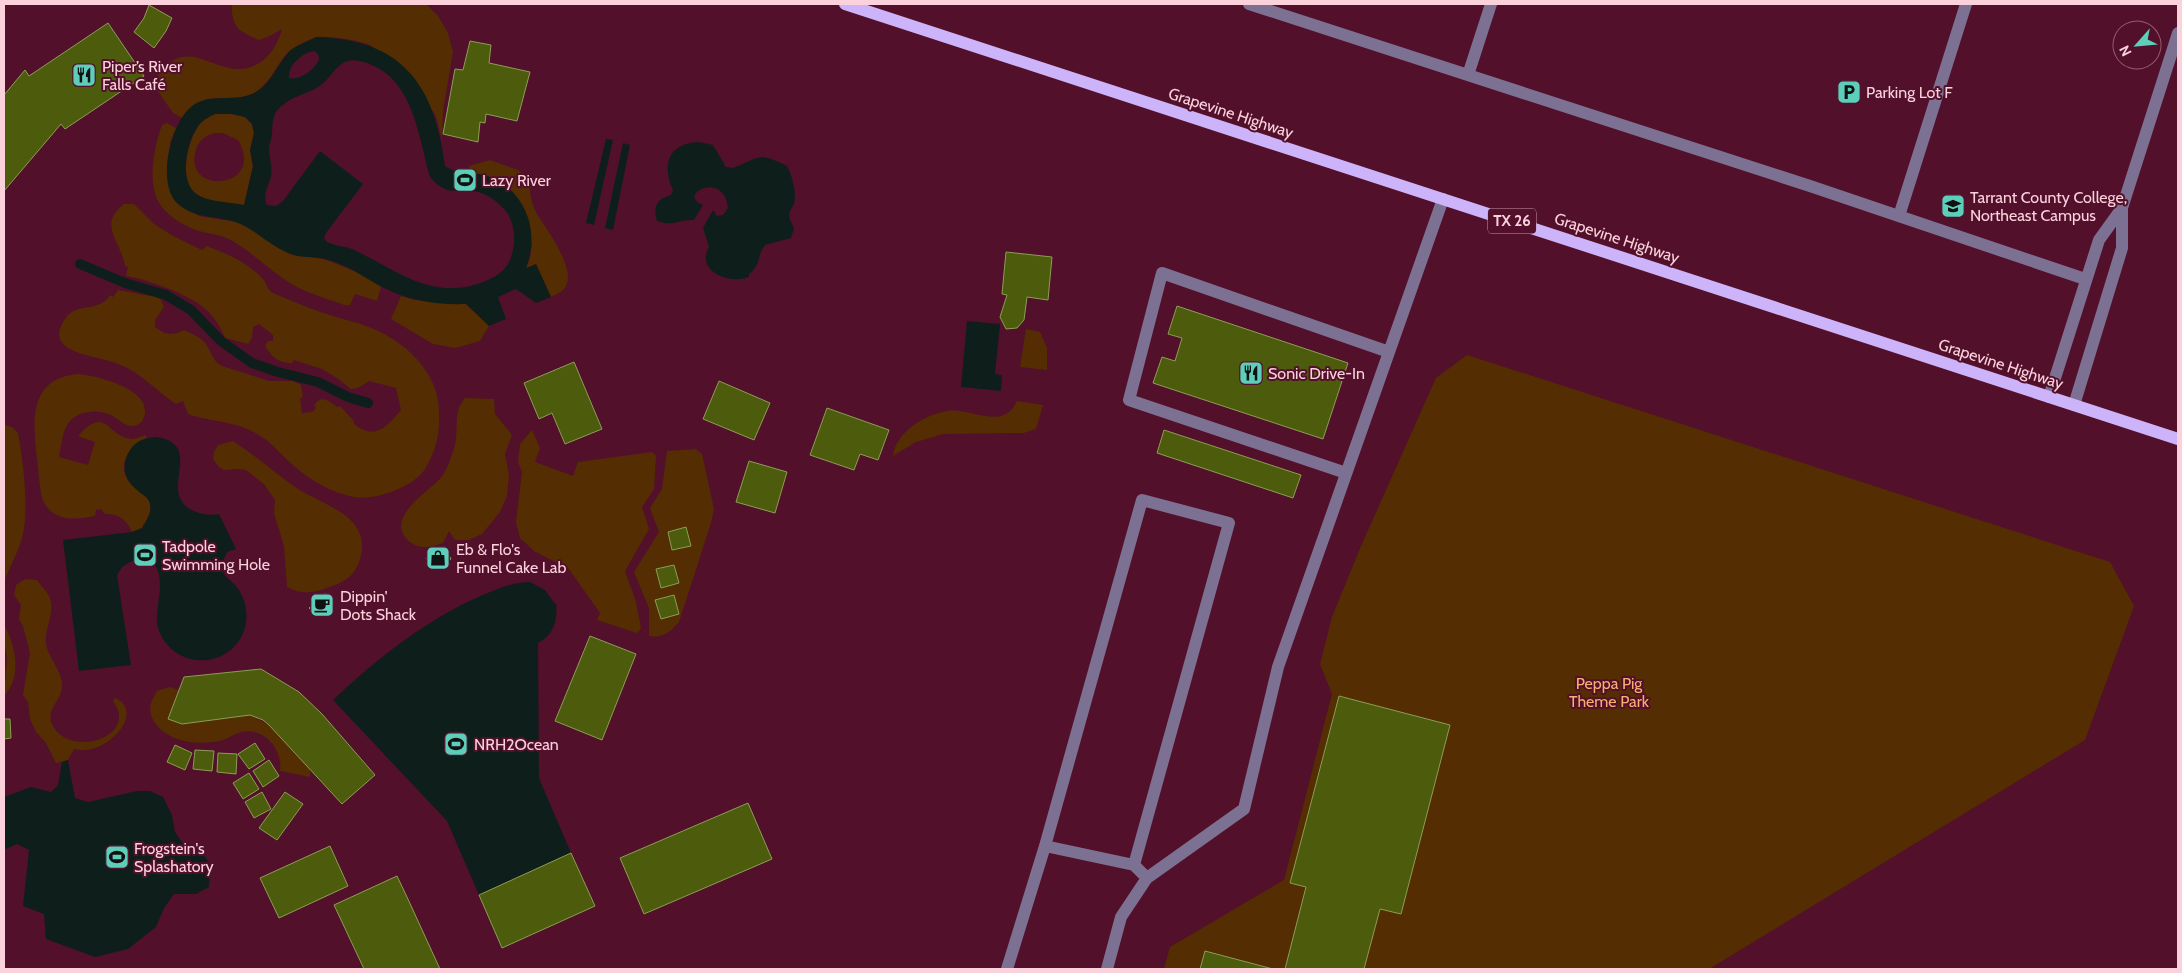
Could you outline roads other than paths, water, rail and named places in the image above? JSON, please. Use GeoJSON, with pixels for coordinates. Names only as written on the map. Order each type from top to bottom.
{"type":"FeatureCollection","features":[{"type":"Feature","properties":{"kind":"main road","name":"Grapevine Highway"},"geometry":{"type":"LineString","coordinates":[[845,4],[2178,439]]}},
{"type":"Feature","properties":{"kind":"street"},"geometry":{"type":"LineString","coordinates":[[1249,4],[1899,216],[2085,279]]}},
{"type":"Feature","properties":{"kind":"street"},"geometry":{"type":"LineString","coordinates":[[1468,75],[1491,4]]}},
{"type":"Feature","properties":{"kind":"street"},"geometry":{"type":"LineString","coordinates":[[1899,216],[1966,4]]}},
{"type":"Feature","properties":{"kind":"street"},"geometry":{"type":"LineString","coordinates":[[2074,405],[2122,248],[2122,208],[2178,33]]}},
{"type":"Feature","properties":{"kind":"street"},"geometry":{"type":"LineString","coordinates":[[1107,969],[1121,917],[1147,878],[1244,809],[1278,666],[1443,199]]}},
{"type":"Feature","properties":{"kind":"street"},"geometry":{"type":"LineString","coordinates":[[2049,397],[2085,279],[2099,240],[2122,208]]}},
{"type":"Feature","properties":{"kind":"street"},"geometry":{"type":"LineString","coordinates":[[1346,473],[1129,400],[1162,273],[1389,352]]}},
{"type":"Feature","properties":{"kind":"street"},"geometry":{"type":"LineString","coordinates":[[1007,969],[1045,846],[1142,500],[1229,523],[1134,865]]}},
{"type":"Feature","properties":{"kind":"street"},"geometry":{"type":"LineString","coordinates":[[1045,846],[1134,865],[1147,878]]}},
{"type":"Feature","properties":{"kind":"waterway"},"geometry":{"type":"LineString","coordinates":[[80,264],[125,283],[166,295],[191,310],[221,341],[252,363],[318,382],[348,397],[368,403]]}},
{"type":"Feature","properties":{"kind":"place","name":"Piper’s River Falls Café"},"geometry":{"type":"Point","coordinates":[84,75]}},
{"type":"Feature","properties":{"kind":"place","name":"Parking Lot F"},"geometry":{"type":"Point","coordinates":[1849,92]}},
{"type":"Feature","properties":{"kind":"place","name":"Lazy River"},"geometry":{"type":"Point","coordinates":[465,180]}},
{"type":"Feature","properties":{"kind":"place","name":"Tarrant County College, Northeast Campus"},"geometry":{"type":"Point","coordinates":[1953,206]}},
{"type":"Feature","properties":{"kind":"place","name":"Sonic Drive-In"},"geometry":{"type":"Point","coordinates":[1251,373]}},
{"type":"Feature","properties":{"kind":"place","name":"Tadpole Swimming Hole"},"geometry":{"type":"Point","coordinates":[145,555]}},
{"type":"Feature","properties":{"kind":"place","name":"Eb & Flo's Funnel Cake Lab"},"geometry":{"type":"Point","coordinates":[438,558]}},
{"type":"Feature","properties":{"kind":"place","name":"Dippin' Dots Shack"},"geometry":{"type":"Point","coordinates":[322,605]}},
{"type":"Feature","properties":{"kind":"place","name":"NRH2Ocean"},"geometry":{"type":"Point","coordinates":[456,744]}},
{"type":"Feature","properties":{"kind":"place","name":"Frogstein's Splashatory"},"geometry":{"type":"Point","coordinates":[117,857]}},
{"type":"Feature","properties":{"kind":"park label","name":"Peppa Pig Theme Park"},"geometry":{"type":"Point","coordinates":[1609,692]}}]}
